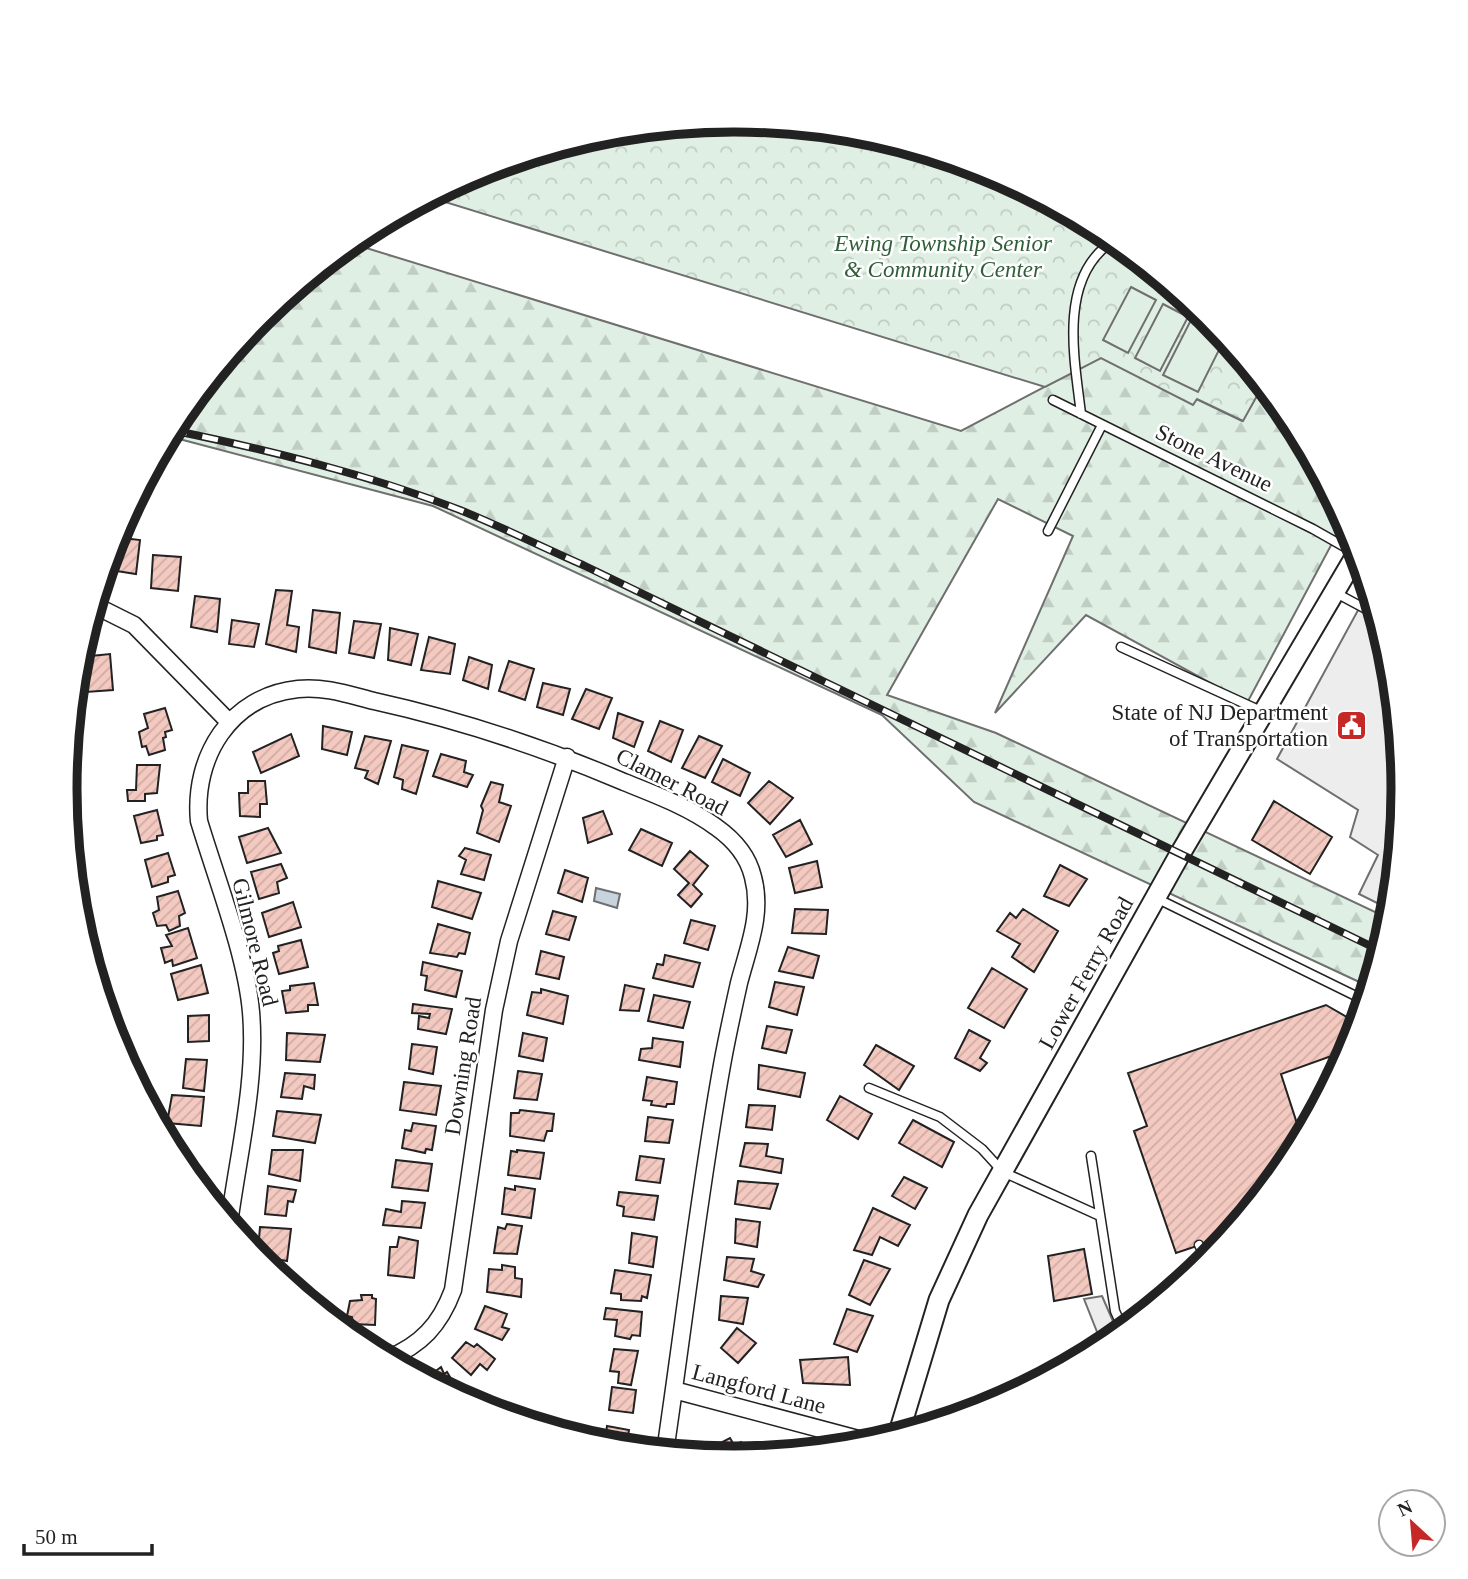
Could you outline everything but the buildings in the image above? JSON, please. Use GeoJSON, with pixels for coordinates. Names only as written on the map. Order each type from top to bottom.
{"type":"FeatureCollection","features":[{"type":"Feature","properties":{"kind":"street","name":"Lower Ferry Road"},"geometry":{"type":"LineString","coordinates":[[903,1424],[939,1300],[962,1246],[1156,898],[1352,567]]}},
{"type":"Feature","properties":{"kind":"street"},"geometry":{"type":"LineString","coordinates":[[102,609],[135,625],[229,722]]}},
{"type":"Feature","properties":{"kind":"street","name":"Clamer Road"},"geometry":{"type":"LineString","coordinates":[[229,722],[258,700],[279,693],[323,689],[428,712],[567,757],[713,824],[742,853],[757,893],[753,932],[722,1066],[666,1443]]}},
{"type":"Feature","properties":{"kind":"street","name":"Gilmore Road"},"geometry":{"type":"LineString","coordinates":[[229,722],[205,758],[197,800],[199,821],[245,979],[250,1010],[250,1065],[231,1211]]}},
{"type":"Feature","properties":{"kind":"street","name":"Downing Road"},"geometry":{"type":"LineString","coordinates":[[398,1353],[419,1342],[435,1327],[453,1290],[494,1010],[509,941],[567,757]]}},
{"type":"Feature","properties":{"kind":"street","name":"Langford Lane"},"geometry":{"type":"LineString","coordinates":[[674,1390],[848,1436]]}},
{"type":"Feature","properties":{"kind":"lane"},"geometry":{"type":"LineString","coordinates":[[1081,414],[1073,344],[1076,308],[1084,276],[1105,247]]}},
{"type":"Feature","properties":{"kind":"lane","name":"Stone Avenue"},"geometry":{"type":"LineString","coordinates":[[1053,400],[1313,529],[1347,553]]}},
{"type":"Feature","properties":{"kind":"lane"},"geometry":{"type":"LineString","coordinates":[[1048,531],[1102,425]]}},
{"type":"Feature","properties":{"kind":"lane"},"geometry":{"type":"LineString","coordinates":[[1336,593],[1366,609]]}},
{"type":"Feature","properties":{"kind":"lane"},"geometry":{"type":"LineString","coordinates":[[1121,647],[1266,713]]}},
{"type":"Feature","properties":{"kind":"lane"},"geometry":{"type":"LineString","coordinates":[[1156,898],[1357,998]]}},
{"type":"Feature","properties":{"kind":"lane"},"geometry":{"type":"LineString","coordinates":[[869,1087],[940,1117],[982,1149],[1003,1172],[1100,1216]]}},
{"type":"Feature","properties":{"kind":"lane"},"geometry":{"type":"LineString","coordinates":[[1091,1156],[1115,1311],[1120,1321]]}},
{"type":"Feature","properties":{"kind":"lane"},"geometry":{"type":"LineString","coordinates":[[1199,1245],[1202,1251]]}},
{"type":"Feature","properties":{"kind":"green space","name":"Ewing Township Senior & Community Center"},"geometry":{"type":"Polygon","coordinates":[[[734,132],[820,138],[862,145],[945,167],[985,183],[1025,200],[1099,243],[1134,268],[1199,325],[1258,394],[1243,421],[1197,399],[1193,405],[1101,358],[1045,387],[441,201],[523,167],[606,145],[648,138],[734,132]]]}},
{"type":"Feature","properties":{"kind":"green space"},"geometry":{"type":"Polygon","coordinates":[[[363,247],[961,431],[1105,355],[1242,421],[1258,394],[1303,461],[1338,532],[1247,703],[1086,615],[995,713],[1073,536],[998,499],[887,695],[996,733],[1379,914],[1362,983],[974,802],[882,715],[433,506],[179,439],[213,390],[269,325],[334,268],[363,247]]]}},
{"type":"Feature","properties":{"kind":"green space"},"geometry":{"type":"Polygon","coordinates":[[[1131,287],[1156,300],[1128,353],[1103,340],[1131,287]]]}},
{"type":"Feature","properties":{"kind":"green space"},"geometry":{"type":"Polygon","coordinates":[[[1163,304],[1188,317],[1160,371],[1135,358],[1163,304]]]}},
{"type":"Feature","properties":{"kind":"green space"},"geometry":{"type":"Polygon","coordinates":[[[1192,318],[1220,348],[1198,392],[1163,375],[1192,318]]]}},
{"type":"Feature","properties":{"kind":"shaded area"},"geometry":{"type":"Polygon","coordinates":[[[1363,601],[1378,661],[1390,747],[1390,832],[1380,905],[1359,894],[1378,855],[1350,837],[1358,810],[1277,759],[1363,601]]]}},
{"type":"Feature","properties":{"kind":"shaded area"},"geometry":{"type":"Polygon","coordinates":[[[1102,1296],[1115,1325],[1099,1336],[1084,1299],[1102,1296]]]}},
{"type":"Feature","properties":{"kind":"water"},"geometry":{"type":"Polygon","coordinates":[[[596,888],[620,894],[617,908],[594,901],[596,888]]]}},
{"type":"Feature","properties":{"kind":"railway"},"geometry":{"type":"LineString","coordinates":[[183,433],[354,474],[476,517],[583,565],[1372,947]]}},
{"type":"Feature","properties":{"kind":"place","name":"State of NJ Department of Transportation"},"geometry":{"type":"Point","coordinates":[1351,725]}}]}
